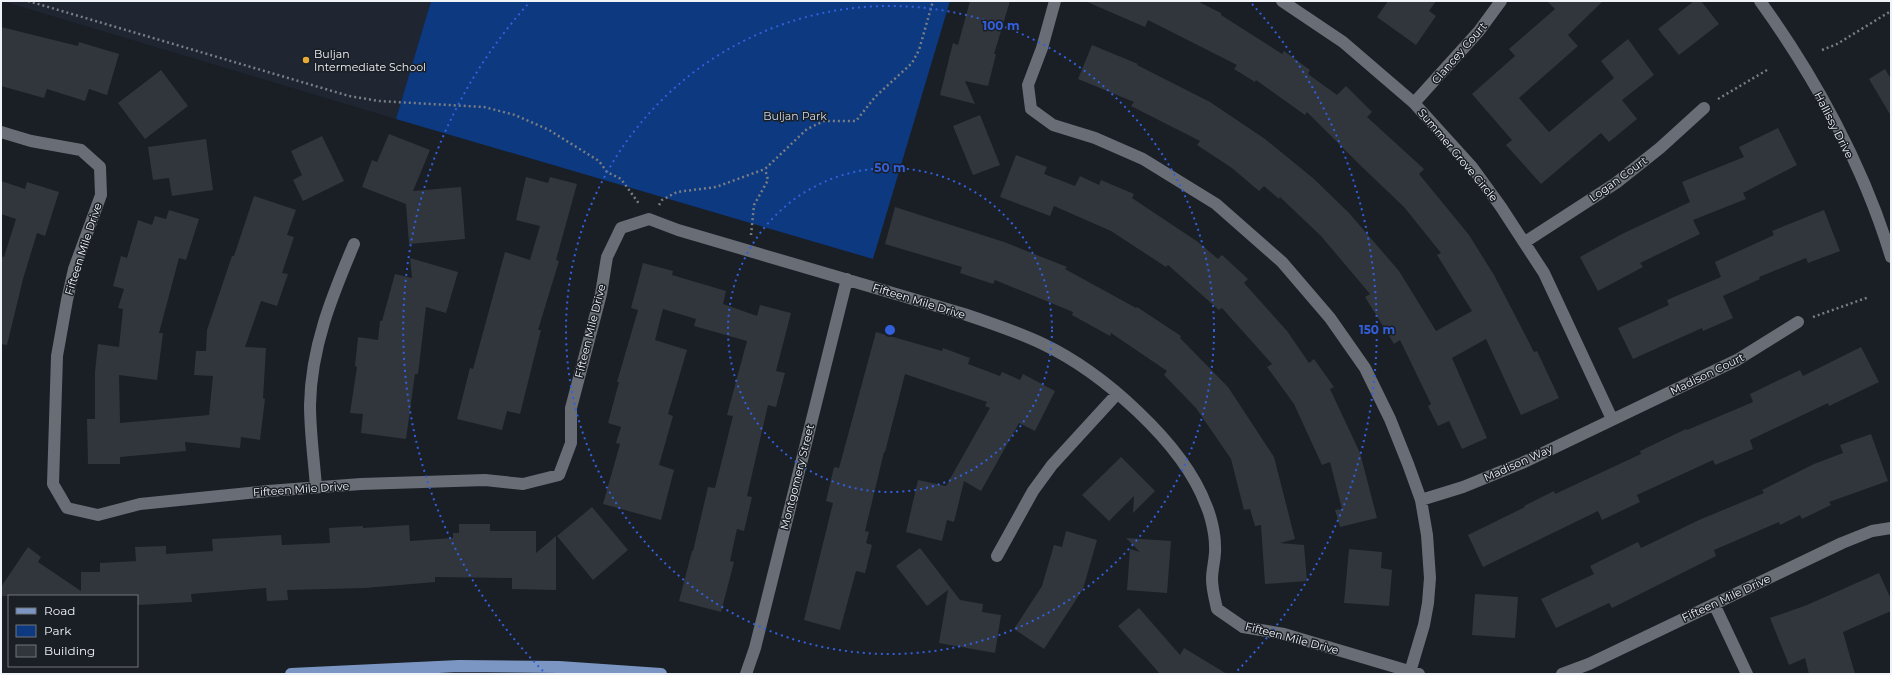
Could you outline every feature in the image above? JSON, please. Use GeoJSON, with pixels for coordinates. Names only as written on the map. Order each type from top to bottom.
{"type":"FeatureCollection","features":[{"type":"Feature","properties":{"kind":"main road"},"geometry":{"type":"LineString","coordinates":[[290,674],[459,666],[559,667],[661,674]]}},
{"type":"Feature","properties":{"kind":"street"},"geometry":{"type":"LineString","coordinates":[[1056,1],[1042,48],[1028,85],[1031,109],[1052,126],[1095,138],[1143,158],[1216,204],[1282,262],[1330,318],[1365,368],[1390,419],[1421,500],[1429,556],[1430,578],[1428,603],[1414,673]]}},
{"type":"Feature","properties":{"kind":"street","name":"Summer Grove Circle"},"geometry":{"type":"LineString","coordinates":[[1282,1],[1343,42],[1414,103],[1472,167],[1525,242],[1560,305],[1612,419]]}},
{"type":"Feature","properties":{"kind":"street","name":"Clancey Court"},"geometry":{"type":"LineString","coordinates":[[1414,103],[1479,31],[1501,1]]}},
{"type":"Feature","properties":{"kind":"street","name":"Hallissy Drive"},"geometry":{"type":"LineString","coordinates":[[1760,1],[1798,58],[1828,110],[1871,202],[1891,257]]}},
{"type":"Feature","properties":{"kind":"street","name":"Logan Court"},"geometry":{"type":"LineString","coordinates":[[1525,242],[1616,183],[1660,148],[1704,108]]}},
{"type":"Feature","properties":{"kind":"street","name":"Fifteen Mile Drive"},"geometry":{"type":"LineString","coordinates":[[1,132],[31,141],[81,150],[100,167],[101,195],[74,269],[57,356],[53,484],[67,508],[98,515],[140,504],[316,487],[485,480],[523,484],[559,475],[571,443],[571,408],[600,294],[607,257],[621,228],[649,219],[678,230],[964,314],[1044,344],[1084,368],[1144,418],[1170,445],[1192,474],[1204,499],[1216,546],[1212,581],[1217,609],[1243,627],[1284,634],[1414,673]]}},
{"type":"Feature","properties":{"kind":"street"},"geometry":{"type":"LineString","coordinates":[[316,487],[310,404],[313,372],[319,337],[330,300],[354,244]]}},
{"type":"Feature","properties":{"kind":"street","name":"Montgomery Street"},"geometry":{"type":"LineString","coordinates":[[746,674],[755,648],[847,279]]}},
{"type":"Feature","properties":{"kind":"street","name":"Madison Court"},"geometry":{"type":"LineString","coordinates":[[1612,419],[1736,360],[1798,322]]}},
{"type":"Feature","properties":{"kind":"street"},"geometry":{"type":"LineString","coordinates":[[997,556],[1033,491],[1052,465],[1116,394]]}},
{"type":"Feature","properties":{"kind":"street","name":"Madison Way"},"geometry":{"type":"LineString","coordinates":[[1421,500],[1462,487],[1522,463],[1612,419]]}},
{"type":"Feature","properties":{"kind":"street","name":"Fifteen Mile Drive"},"geometry":{"type":"LineString","coordinates":[[1562,674],[1588,664],[1842,543],[1872,531],[1891,528]]}},
{"type":"Feature","properties":{"kind":"street"},"geometry":{"type":"LineString","coordinates":[[1714,604],[1747,674]]}},
{"type":"Feature","properties":{"kind":"path"},"geometry":{"type":"LineString","coordinates":[[28,1],[349,96],[378,101],[484,107],[515,115],[550,130],[599,161],[607,172],[621,179],[649,219],[662,200],[677,192],[716,187],[765,169],[807,129],[824,121],[856,120],[875,98],[912,63],[919,50],[933,1]]}},
{"type":"Feature","properties":{"kind":"path"},"geometry":{"type":"LineString","coordinates":[[1822,50],[1836,44],[1891,11]]}},
{"type":"Feature","properties":{"kind":"path"},"geometry":{"type":"LineString","coordinates":[[1704,108],[1767,70]]}},
{"type":"Feature","properties":{"kind":"path"},"geometry":{"type":"LineString","coordinates":[[746,250],[751,232],[754,205],[768,180],[765,169]]}},
{"type":"Feature","properties":{"kind":"path"},"geometry":{"type":"LineString","coordinates":[[1798,322],[1869,297]]}},
{"type":"Feature","properties":{"kind":"shaded area","name":"Buljan Intermediate School"},"geometry":{"type":"Polygon","coordinates":[[[2,1],[431,1],[396,119],[2,1]]]}},
{"type":"Feature","properties":{"kind":"green space","name":"Buljan Park"},"geometry":{"type":"Polygon","coordinates":[[[431,1],[950,1],[873,259],[396,119],[431,1]]]}},
{"type":"Feature","properties":{"kind":"building"},"geometry":{"type":"Polygon","coordinates":[[[970,1],[1010,1],[994,54],[996,54],[988,86],[965,81],[975,104],[940,95],[953,43],[958,45],[970,1]]]}},
{"type":"Feature","properties":{"kind":"building"},"geometry":{"type":"Polygon","coordinates":[[[1085,1],[1197,1],[1221,13],[1221,15],[1282,54],[1284,51],[1310,70],[1308,74],[1337,95],[1346,86],[1372,112],[1367,117],[1424,169],[1419,174],[1469,235],[1494,275],[1534,352],[1537,351],[1559,398],[1521,415],[1486,339],[1452,358],[1487,438],[1462,449],[1449,421],[1438,426],[1428,406],[1431,404],[1400,340],[1394,344],[1365,297],[1370,294],[1321,236],[1280,197],[1279,199],[1264,186],[1259,191],[1232,168],[1197,145],[1200,141],[1131,106],[1134,102],[1078,79],[1092,45],[1138,64],[1137,65],[1210,102],[1265,139],[1314,179],[1349,213],[1399,271],[1436,331],[1472,311],[1437,255],[1441,253],[1404,207],[1307,112],[1305,115],[1256,80],[1255,82],[1234,69],[1237,65],[1148,20],[1145,27],[1085,1]]]}},
{"type":"Feature","properties":{"kind":"building"},"geometry":{"type":"Polygon","coordinates":[[[1388,1],[1436,1],[1429,11],[1436,16],[1416,45],[1377,17],[1388,1]]]}},
{"type":"Feature","properties":{"kind":"building"},"geometry":{"type":"Polygon","coordinates":[[[1547,1],[1603,1],[1568,35],[1578,46],[1519,98],[1549,132],[1614,78],[1601,61],[1628,39],[1654,75],[1622,100],[1637,119],[1609,142],[1601,133],[1541,184],[1506,145],[1512,140],[1472,94],[1515,56],[1509,49],[1555,9],[1547,1]]]}},
{"type":"Feature","properties":{"kind":"building"},"geometry":{"type":"Polygon","coordinates":[[[1694,1],[1701,1],[1719,24],[1679,55],[1658,29],[1694,1]]]}},
{"type":"Feature","properties":{"kind":"building"},"geometry":{"type":"Polygon","coordinates":[[[1,27],[78,46],[79,42],[119,54],[107,95],[89,89],[85,101],[47,89],[44,98],[1,86],[1,27]]]}},
{"type":"Feature","properties":{"kind":"building"},"geometry":{"type":"Polygon","coordinates":[[[1885,69],[1891,79],[1891,116],[1869,79],[1885,69]]]}},
{"type":"Feature","properties":{"kind":"building"},"geometry":{"type":"Polygon","coordinates":[[[161,70],[188,106],[145,139],[118,103],[161,70]]]}},
{"type":"Feature","properties":{"kind":"building"},"geometry":{"type":"Polygon","coordinates":[[[980,115],[1000,165],[973,175],[953,126],[980,115]]]}},
{"type":"Feature","properties":{"kind":"building"},"geometry":{"type":"Polygon","coordinates":[[[1778,128],[1797,165],[1743,193],[1746,199],[1693,220],[1700,234],[1640,263],[1643,267],[1598,291],[1580,257],[1622,234],[1690,202],[1682,182],[1744,157],[1739,147],[1778,128]]]}},
{"type":"Feature","properties":{"kind":"building"},"geometry":{"type":"Polygon","coordinates":[[[389,134],[430,150],[413,191],[461,187],[465,239],[409,244],[406,204],[362,187],[372,160],[377,162],[389,134]]]}},
{"type":"Feature","properties":{"kind":"building"},"geometry":{"type":"Polygon","coordinates":[[[322,136],[344,181],[303,201],[293,180],[302,175],[291,151],[322,136]]]}},
{"type":"Feature","properties":{"kind":"building"},"geometry":{"type":"Polygon","coordinates":[[[206,139],[213,190],[172,196],[169,178],[153,180],[148,147],[206,139]]]}},
{"type":"Feature","properties":{"kind":"building"},"geometry":{"type":"Polygon","coordinates":[[[1016,155],[1047,167],[1044,174],[1075,186],[1080,176],[1099,185],[1101,180],[1134,194],[1132,198],[1198,242],[1218,259],[1222,255],[1248,279],[1244,283],[1287,331],[1309,363],[1314,359],[1334,387],[1330,389],[1360,453],[1377,518],[1340,527],[1335,510],[1342,509],[1330,462],[1322,465],[1294,404],[1267,367],[1272,364],[1222,308],[1219,310],[1168,265],[1166,267],[1111,231],[1054,206],[1050,216],[1000,197],[1016,155]]]}},
{"type":"Feature","properties":{"kind":"building"},"geometry":{"type":"Polygon","coordinates":[[[526,177],[548,183],[550,177],[577,184],[556,260],[559,261],[538,330],[541,330],[520,414],[507,411],[502,430],[457,419],[470,368],[473,369],[505,252],[530,260],[540,226],[516,220],[526,177]]]}},
{"type":"Feature","properties":{"kind":"building"},"geometry":{"type":"Polygon","coordinates":[[[1,181],[25,189],[27,182],[59,192],[45,236],[37,233],[23,279],[7,345],[1,344],[1,256],[4,257],[16,219],[1,214],[1,181]]]}},
{"type":"Feature","properties":{"kind":"building"},"geometry":{"type":"Polygon","coordinates":[[[254,196],[296,210],[287,235],[294,237],[282,273],[288,274],[277,306],[261,301],[245,347],[266,348],[263,398],[265,399],[260,440],[241,437],[240,448],[185,442],[186,451],[120,457],[120,464],[88,464],[87,419],[95,419],[95,372],[98,344],[119,347],[123,309],[118,308],[124,289],[113,286],[121,256],[127,258],[138,220],[152,225],[155,216],[166,219],[169,210],[199,219],[186,260],[179,258],[159,333],[163,333],[157,380],[119,375],[120,423],[209,415],[213,376],[194,375],[196,351],[206,351],[207,330],[254,196]]]}},
{"type":"Feature","properties":{"kind":"building"},"geometry":{"type":"Polygon","coordinates":[[[895,207],[1004,242],[1067,267],[1065,269],[1136,308],[1137,307],[1181,336],[1180,338],[1228,387],[1274,457],[1295,539],[1280,543],[1304,545],[1307,581],[1265,584],[1261,525],[1255,526],[1250,509],[1244,510],[1231,459],[1196,408],[1164,375],[1167,371],[1111,333],[1110,336],[1072,315],[1073,312],[995,280],[993,284],[960,273],[962,267],[885,244],[895,207]]]}},
{"type":"Feature","properties":{"kind":"building"},"geometry":{"type":"Polygon","coordinates":[[[1824,210],[1840,251],[1808,263],[1806,258],[1759,277],[1760,279],[1723,296],[1733,318],[1703,331],[1702,328],[1633,359],[1618,328],[1669,305],[1667,300],[1721,277],[1715,262],[1774,235],[1772,231],[1824,210]]]}},
{"type":"Feature","properties":{"kind":"building"},"geometry":{"type":"Polygon","coordinates":[[[410,258],[458,272],[446,313],[426,307],[418,374],[415,374],[406,439],[361,433],[363,414],[350,413],[357,367],[355,366],[358,337],[378,340],[380,321],[382,321],[395,274],[412,278],[410,258]]]}},
{"type":"Feature","properties":{"kind":"building"},"geometry":{"type":"Polygon","coordinates":[[[643,263],[673,271],[672,275],[726,291],[723,304],[757,316],[760,305],[791,313],[776,371],[785,373],[776,407],[768,405],[747,496],[752,497],[744,531],[737,529],[730,561],[734,562],[721,612],[679,601],[693,551],[708,487],[715,488],[733,416],[727,415],[747,341],[694,326],[696,319],[663,309],[655,340],[687,350],[668,414],[673,416],[659,465],[674,470],[661,520],[603,504],[620,444],[616,443],[621,427],[608,423],[619,382],[617,382],[638,310],[631,308],[643,263]]]}},
{"type":"Feature","properties":{"kind":"building"},"geometry":{"type":"Polygon","coordinates":[[[876,332],[942,351],[943,348],[970,358],[968,364],[1000,376],[1002,372],[1020,380],[1023,374],[1055,391],[1035,431],[1019,423],[981,491],[964,481],[954,522],[947,520],[942,541],[906,532],[918,480],[946,486],[990,408],[985,406],[987,402],[905,374],[865,531],[869,532],[866,543],[872,545],[865,573],[856,571],[840,630],[804,620],[833,503],[826,501],[834,467],[839,468],[876,332]]]}},
{"type":"Feature","properties":{"kind":"building"},"geometry":{"type":"Polygon","coordinates":[[[1861,347],[1879,382],[1829,406],[1828,403],[1750,440],[1753,449],[1715,465],[1713,460],[1637,495],[1640,502],[1602,520],[1598,511],[1483,567],[1468,535],[1554,491],[1555,494],[1641,454],[1640,451],[1686,429],[1687,430],[1753,402],[1750,394],[1800,370],[1803,376],[1861,347]]]}},
{"type":"Feature","properties":{"kind":"building"},"geometry":{"type":"Polygon","coordinates":[[[1871,434],[1888,481],[1829,502],[1831,505],[1802,519],[1800,515],[1780,525],[1779,522],[1714,550],[1716,556],[1612,608],[1609,603],[1556,628],[1541,599],[1594,574],[1590,566],[1638,542],[1641,548],[1699,520],[1764,493],[1762,490],[1814,464],[1843,453],[1840,445],[1871,434]]]}},
{"type":"Feature","properties":{"kind":"building"},"geometry":{"type":"Polygon","coordinates":[[[1121,457],[1155,491],[1133,513],[1134,496],[1109,521],[1082,495],[1121,457]]]}},
{"type":"Feature","properties":{"kind":"building"},"geometry":{"type":"Polygon","coordinates":[[[592,507],[628,550],[593,580],[557,536],[592,507]]]}},
{"type":"Feature","properties":{"kind":"building"},"geometry":{"type":"Polygon","coordinates":[[[459,524],[490,524],[490,531],[536,531],[536,553],[556,536],[556,590],[512,589],[512,578],[435,577],[435,582],[365,588],[287,590],[288,600],[267,601],[266,588],[191,594],[192,602],[138,605],[138,595],[1,596],[1,587],[28,547],[41,557],[38,562],[81,591],[81,572],[100,572],[100,563],[136,561],[135,547],[166,546],[166,554],[213,551],[212,539],[281,535],[282,545],[330,543],[329,528],[363,526],[363,528],[409,525],[410,541],[453,538],[453,533],[459,533],[459,524]]]}},
{"type":"Feature","properties":{"kind":"building"},"geometry":{"type":"Polygon","coordinates":[[[1066,531],[1097,540],[1083,589],[1044,649],[1014,629],[1042,586],[1054,545],[1062,547],[1066,531]]]}},
{"type":"Feature","properties":{"kind":"building"},"geometry":{"type":"Polygon","coordinates":[[[1126,538],[1171,541],[1167,593],[1127,590],[1130,549],[1140,552],[1126,538]]]}},
{"type":"Feature","properties":{"kind":"building"},"geometry":{"type":"Polygon","coordinates":[[[920,548],[960,600],[983,604],[982,612],[1001,615],[995,653],[939,643],[948,590],[927,606],[896,566],[920,548]]]}},
{"type":"Feature","properties":{"kind":"building"},"geometry":{"type":"Polygon","coordinates":[[[1349,549],[1382,552],[1381,568],[1392,570],[1389,606],[1344,603],[1349,549]]]}},
{"type":"Feature","properties":{"kind":"building"},"geometry":{"type":"Polygon","coordinates":[[[1879,573],[1891,599],[1891,611],[1843,632],[1855,674],[1809,674],[1805,658],[1789,665],[1770,618],[1807,605],[1879,573]]]}},
{"type":"Feature","properties":{"kind":"building"},"geometry":{"type":"Polygon","coordinates":[[[1475,594],[1518,597],[1515,638],[1472,635],[1475,594]]]}},
{"type":"Feature","properties":{"kind":"building"},"geometry":{"type":"Polygon","coordinates":[[[1139,608],[1180,655],[1184,648],[1227,674],[1160,674],[1118,626],[1139,608]]]}},
{"type":"Feature","properties":{"kind":"place","name":"Buljan Intermediate School"},"geometry":{"type":"Point","coordinates":[306,60]}}]}
